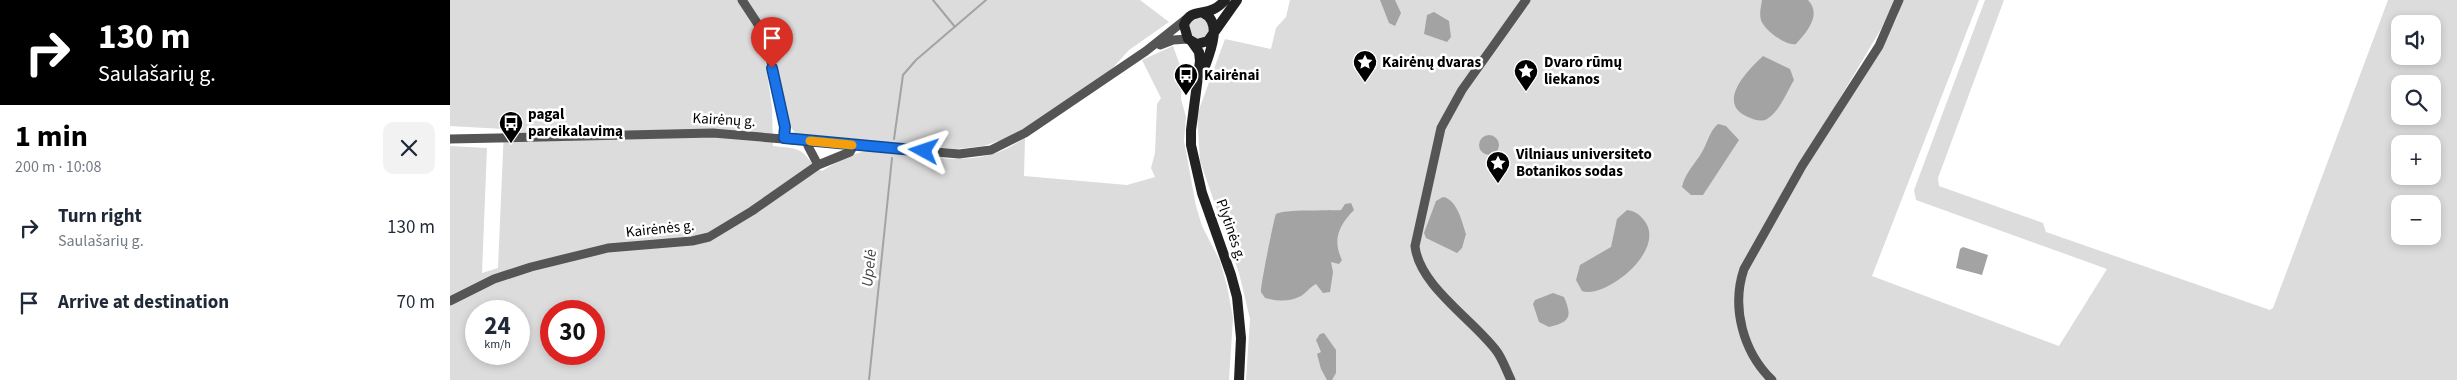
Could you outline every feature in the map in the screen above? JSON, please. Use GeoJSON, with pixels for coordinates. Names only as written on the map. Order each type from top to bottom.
{"type":"FeatureCollection","features":[{"type":"Feature","properties":{"kind":"main road"},"geometry":{"type":"LineString","coordinates":[[1225,0],[1214,10],[1193,13],[1186,20],[1184,30],[1190,41],[1208,41],[1236,0]]}},
{"type":"Feature","properties":{"kind":"main road"},"geometry":{"type":"LineString","coordinates":[[1203,13],[1212,18],[1214,33]]}},
{"type":"Feature","properties":{"kind":"main road","name":"Plytinės g."},"geometry":{"type":"LineString","coordinates":[[1196,92],[1214,33]]}},
{"type":"Feature","properties":{"kind":"main road","name":"Plytinės g."},"geometry":{"type":"LineString","coordinates":[[1190,41],[1199,52],[1200,61],[1191,130],[1193,160],[1236,297],[1241,338],[1239,380]]}},
{"type":"Feature","properties":{"kind":"street"},"geometry":{"type":"LineString","coordinates":[[742,0],[765,35],[785,127],[784,138]]}},
{"type":"Feature","properties":{"kind":"street"},"geometry":{"type":"LineString","coordinates":[[1511,380],[1497,350],[1424,274],[1416,256],[1415,246],[1442,128],[1462,90],[1526,0]]}},
{"type":"Feature","properties":{"kind":"street"},"geometry":{"type":"LineString","coordinates":[[1772,380],[1756,361],[1743,330],[1738,302],[1742,275],[1760,238],[1802,166],[1879,46],[1898,0]]}},
{"type":"Feature","properties":{"kind":"street","name":"Kairėnų g."},"geometry":{"type":"LineString","coordinates":[[450,139],[686,133],[784,138],[959,154],[991,150],[1025,133],[1146,51],[1186,20]]}},
{"type":"Feature","properties":{"kind":"street","name":"Kairėnų g."},"geometry":{"type":"LineString","coordinates":[[1146,51],[1173,40],[1190,41]]}},
{"type":"Feature","properties":{"kind":"street"},"geometry":{"type":"LineString","coordinates":[[808,141],[818,165]]}},
{"type":"Feature","properties":{"kind":"street","name":"Kairėnės g."},"geometry":{"type":"LineString","coordinates":[[450,301],[494,279],[531,267],[608,248],[692,241],[709,237],[752,211],[818,165],[850,152],[854,145]]}},
{"type":"Feature","properties":{"kind":"shaded area"},"geometry":{"type":"Polygon","coordinates":[[[450,0],[1140,0],[1169,22],[1129,50],[1110,71],[1015,135],[984,146],[956,149],[795,133],[787,122],[766,28],[761,33],[772,107],[773,146],[792,148],[801,152],[814,166],[822,171],[846,158],[866,151],[873,150],[933,158],[964,159],[997,153],[1025,138],[1024,176],[1127,185],[1155,177],[1151,168],[1155,153],[1157,104],[1161,98],[1142,60],[1173,46],[1182,71],[1181,99],[1186,117],[1184,141],[1196,206],[1202,226],[1220,261],[1233,318],[1229,380],[450,380],[450,146],[487,148],[482,273],[498,268],[504,129],[450,126],[450,0]]]}},
{"type":"Feature","properties":{"kind":"shaded area","name":"Vilniaus universiteto Botanikos sodas"},"geometry":{"type":"Polygon","coordinates":[[[1290,0],[1895,0],[1881,29],[1754,243],[1758,245],[1879,52],[1897,17],[1902,0],[1979,0],[1872,276],[2059,346],[2107,269],[1916,200],[1914,190],[1985,0],[2004,0],[1938,178],[1939,186],[2043,223],[2046,232],[2270,310],[2273,308],[2388,0],[2457,0],[2457,380],[1246,380],[1250,319],[1239,273],[1200,161],[1197,115],[1225,39],[1271,49],[1276,28],[1286,17],[1290,0]]]}},
{"type":"Feature","properties":{"kind":"shaded area"},"geometry":{"type":"Polygon","coordinates":[[[1380,0],[1395,0],[1401,13],[1395,26],[1389,23],[1380,0]]]}},
{"type":"Feature","properties":{"kind":"shaded area"},"geometry":{"type":"Polygon","coordinates":[[[1762,0],[1808,0],[1814,12],[1813,17],[1808,29],[1796,44],[1782,41],[1765,27],[1761,21],[1760,12],[1762,0]]]}},
{"type":"Feature","properties":{"kind":"shaded area"},"geometry":{"type":"Polygon","coordinates":[[[1434,12],[1449,21],[1451,37],[1447,42],[1424,34],[1427,15],[1434,12]]]}},
{"type":"Feature","properties":{"kind":"shaded area"},"geometry":{"type":"Polygon","coordinates":[[[1199,17],[1209,24],[1210,28],[1203,38],[1199,39],[1189,32],[1188,28],[1195,18],[1199,17]]]}},
{"type":"Feature","properties":{"kind":"shaded area"},"geometry":{"type":"Polygon","coordinates":[[[1763,56],[1790,69],[1794,80],[1775,112],[1765,120],[1755,120],[1739,111],[1734,104],[1734,95],[1743,78],[1763,56]]]}},
{"type":"Feature","properties":{"kind":"shaded area"},"geometry":{"type":"Polygon","coordinates":[[[1718,124],[1726,126],[1739,140],[1703,195],[1691,195],[1682,187],[1683,182],[1718,124]]]}},
{"type":"Feature","properties":{"kind":"shaded area"},"geometry":{"type":"Polygon","coordinates":[[[1489,135],[1496,138],[1499,145],[1496,152],[1489,155],[1482,152],[1479,145],[1482,138],[1489,135]]]}},
{"type":"Feature","properties":{"kind":"shaded area"},"geometry":{"type":"Polygon","coordinates":[[[1443,197],[1455,206],[1466,234],[1462,248],[1457,253],[1426,238],[1424,233],[1436,201],[1443,197]]]}},
{"type":"Feature","properties":{"kind":"shaded area"},"geometry":{"type":"Polygon","coordinates":[[[1351,203],[1354,210],[1344,221],[1337,239],[1342,260],[1339,264],[1331,262],[1333,272],[1330,292],[1323,293],[1316,284],[1301,296],[1292,299],[1278,300],[1265,298],[1261,288],[1276,214],[1297,211],[1341,210],[1345,204],[1351,203]]]}},
{"type":"Feature","properties":{"kind":"shaded area"},"geometry":{"type":"Polygon","coordinates":[[[1627,210],[1639,215],[1649,231],[1648,244],[1641,257],[1631,270],[1605,288],[1592,292],[1582,291],[1576,280],[1580,265],[1611,247],[1617,219],[1627,210]]]}},
{"type":"Feature","properties":{"kind":"shaded area"},"geometry":{"type":"Polygon","coordinates":[[[1963,247],[1988,255],[1982,275],[1956,268],[1960,249],[1963,247]]]}},
{"type":"Feature","properties":{"kind":"shaded area"},"geometry":{"type":"Polygon","coordinates":[[[1553,293],[1564,297],[1569,314],[1562,323],[1549,327],[1539,322],[1533,304],[1535,300],[1553,293]]]}},
{"type":"Feature","properties":{"kind":"shaded area"},"geometry":{"type":"Polygon","coordinates":[[[1324,333],[1336,350],[1336,373],[1332,380],[1327,380],[1321,369],[1317,354],[1321,352],[1316,340],[1320,334],[1324,333]]]}},
{"type":"Feature","properties":{"kind":"waterway"},"geometry":{"type":"LineString","coordinates":[[933,0],[955,27]]}},
{"type":"Feature","properties":{"kind":"waterway","name":"Upelė"},"geometry":{"type":"LineString","coordinates":[[894,139],[903,75],[916,60],[986,0]]}},
{"type":"Feature","properties":{"kind":"waterway","name":"Upelė"},"geometry":{"type":"LineString","coordinates":[[869,380],[892,158]]}},
{"type":"Feature","properties":{"kind":"slow traffic"},"geometry":{"type":"LineString","coordinates":[[810,141],[852,145]]}},
{"type":"Feature","properties":{"kind":"place","name":"Kairėnų dvaras"},"geometry":{"type":"Point","coordinates":[1365,83]}},
{"type":"Feature","properties":{"kind":"place","name":"Dvaro rūmų liekanos"},"geometry":{"type":"Point","coordinates":[1526,92]}},
{"type":"Feature","properties":{"kind":"place","name":"Kairėnai"},"geometry":{"type":"Point","coordinates":[1186,96]}},
{"type":"Feature","properties":{"kind":"place","name":"pagal pareikalavimą"},"geometry":{"type":"Point","coordinates":[511,144]}},
{"type":"Feature","properties":{"kind":"place","name":"Vilniaus universiteto Botanikos sodas"},"geometry":{"type":"Point","coordinates":[1498,184]}},
{"type":"Feature","properties":{"kind":"route"},"geometry":{"type":"LineString","coordinates":[[772,68],[785,127],[784,138],[924,151]]}}]}
